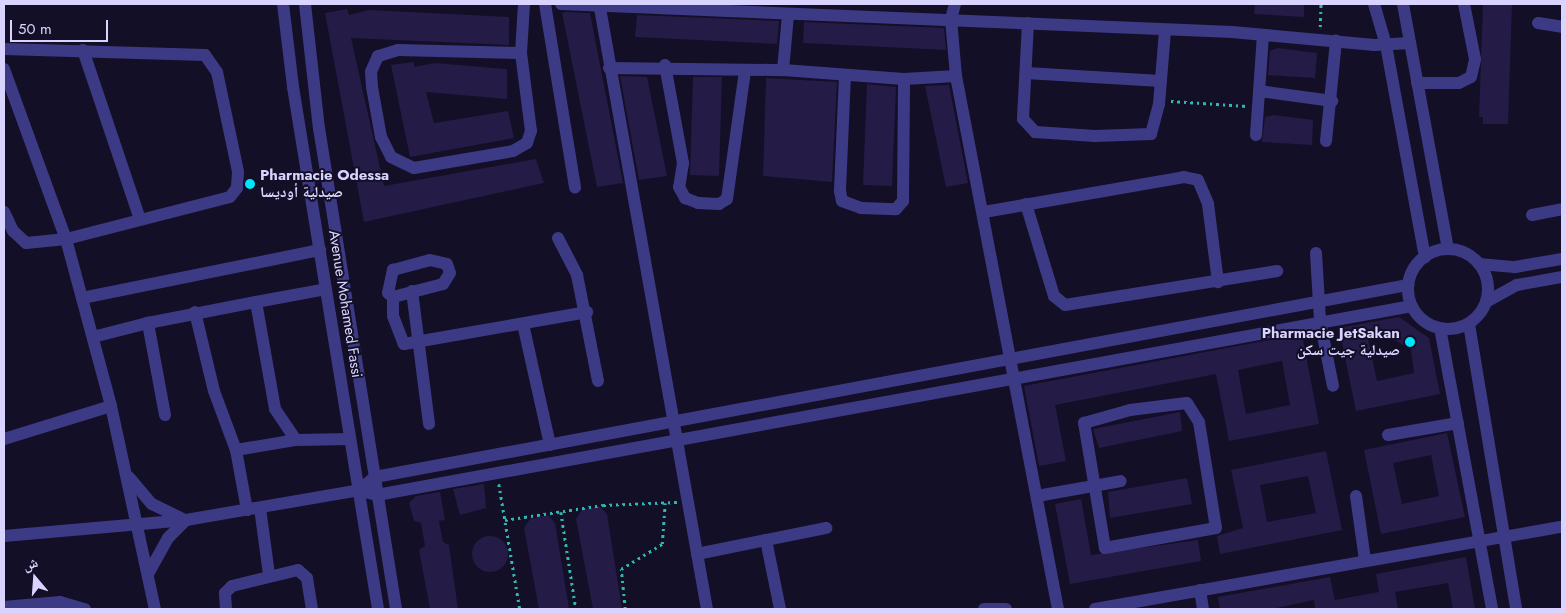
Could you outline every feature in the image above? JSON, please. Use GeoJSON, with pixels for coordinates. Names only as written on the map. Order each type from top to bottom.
{"type":"FeatureCollection","features":[{"type":"Feature","properties":{"kind":"street","name":"Avenue Mohamed Fassi"},"geometry":{"type":"LineString","coordinates":[[283,4],[320,250],[378,609]]}},
{"type":"Feature","properties":{"kind":"street","name":"Avenue Mohamed Fassi"},"geometry":{"type":"LineString","coordinates":[[305,4],[319,128],[396,609]]}},
{"type":"Feature","properties":{"kind":"street"},"geometry":{"type":"LineString","coordinates":[[521,53],[398,50],[378,56],[371,72],[372,87],[381,137],[391,157],[414,168],[513,151],[527,143],[530,113],[521,53],[524,4]]}},
{"type":"Feature","properties":{"kind":"street"},"geometry":{"type":"LineString","coordinates":[[545,4],[575,188]]}},
{"type":"Feature","properties":{"kind":"street"},"geometry":{"type":"LineString","coordinates":[[561,4],[665,6],[788,15],[855,10],[950,19],[1320,38],[1386,44],[1410,43]]}},
{"type":"Feature","properties":{"kind":"street"},"geometry":{"type":"LineString","coordinates":[[955,4],[950,19],[956,76],[1016,378],[1058,609]]}},
{"type":"Feature","properties":{"kind":"street"},"geometry":{"type":"LineString","coordinates":[[1374,4],[1386,44],[1425,257]]}},
{"type":"Feature","properties":{"kind":"street"},"geometry":{"type":"LineString","coordinates":[[1403,4],[1448,249]]}},
{"type":"Feature","properties":{"kind":"street"},"geometry":{"type":"LineString","coordinates":[[1417,83],[1459,82],[1471,77],[1475,60],[1464,4]]}},
{"type":"Feature","properties":{"kind":"street"},"geometry":{"type":"LineString","coordinates":[[598,6],[707,609]]}},
{"type":"Feature","properties":{"kind":"street"},"geometry":{"type":"LineString","coordinates":[[783,70],[788,15]]}},
{"type":"Feature","properties":{"kind":"street"},"geometry":{"type":"LineString","coordinates":[[1028,23],[1022,112],[1035,132],[1145,136],[1154,129],[1159,100],[1165,31]]}},
{"type":"Feature","properties":{"kind":"street"},"geometry":{"type":"LineString","coordinates":[[1538,23],[1562,27]]}},
{"type":"Feature","properties":{"kind":"street"},"geometry":{"type":"LineString","coordinates":[[1256,135],[1263,35]]}},
{"type":"Feature","properties":{"kind":"street"},"geometry":{"type":"LineString","coordinates":[[1326,140],[1332,101],[1336,40]]}},
{"type":"Feature","properties":{"kind":"street"},"geometry":{"type":"LineString","coordinates":[[4,49],[194,52],[211,59],[217,72],[236,159],[235,193],[66,239],[26,244],[16,236],[4,212]]}},
{"type":"Feature","properties":{"kind":"street"},"geometry":{"type":"LineString","coordinates":[[83,50],[140,219]]}},
{"type":"Feature","properties":{"kind":"street"},"geometry":{"type":"LineString","coordinates":[[609,68],[665,65],[745,71],[783,70],[904,79],[956,76]]}},
{"type":"Feature","properties":{"kind":"street"},"geometry":{"type":"LineString","coordinates":[[665,65],[683,163],[679,187],[685,198],[698,203],[719,204],[728,199],[745,71]]}},
{"type":"Feature","properties":{"kind":"street"},"geometry":{"type":"LineString","coordinates":[[4,69],[66,239],[110,406],[138,525],[155,609]]}},
{"type":"Feature","properties":{"kind":"street"},"geometry":{"type":"LineString","coordinates":[[1026,73],[1161,81]]}},
{"type":"Feature","properties":{"kind":"street"},"geometry":{"type":"LineString","coordinates":[[845,74],[840,191],[842,201],[868,208],[896,209],[903,201],[904,79]]}},
{"type":"Feature","properties":{"kind":"street"},"geometry":{"type":"LineString","coordinates":[[1260,91],[1332,101]]}},
{"type":"Feature","properties":{"kind":"street"},"geometry":{"type":"LineString","coordinates":[[984,212],[1184,177],[1198,180],[1208,204],[1218,282]]}},
{"type":"Feature","properties":{"kind":"street"},"geometry":{"type":"LineString","coordinates":[[1026,204],[1054,296],[1065,305],[1218,282],[1277,271]]}},
{"type":"Feature","properties":{"kind":"street"},"geometry":{"type":"LineString","coordinates":[[1532,215],[1562,210]]}},
{"type":"Feature","properties":{"kind":"street"},"geometry":{"type":"LineString","coordinates":[[558,238],[577,275],[587,312],[598,380]]}},
{"type":"Feature","properties":{"kind":"street"},"geometry":{"type":"LineString","coordinates":[[1562,259],[1515,267],[1479,264],[1448,249],[1425,257],[1408,285],[1412,306],[1418,316],[1440,328],[1469,324],[1486,302],[1517,285],[1562,277]]}},
{"type":"Feature","properties":{"kind":"street"},"geometry":{"type":"LineString","coordinates":[[82,298],[320,250]]}},
{"type":"Feature","properties":{"kind":"street"},"geometry":{"type":"LineString","coordinates":[[1316,253],[1320,321],[1333,386]]}},
{"type":"Feature","properties":{"kind":"street"},"geometry":{"type":"LineString","coordinates":[[393,297],[443,284],[450,273],[447,264],[430,260],[393,270],[388,293],[393,297],[398,334],[404,344],[587,312]]}},
{"type":"Feature","properties":{"kind":"street"},"geometry":{"type":"LineString","coordinates":[[1479,264],[1488,288],[1486,302]]}},
{"type":"Feature","properties":{"kind":"street"},"geometry":{"type":"LineString","coordinates":[[359,490],[375,477],[674,423],[1408,285]]}},
{"type":"Feature","properties":{"kind":"street"},"geometry":{"type":"LineString","coordinates":[[92,337],[195,312],[326,288]]}},
{"type":"Feature","properties":{"kind":"street"},"geometry":{"type":"LineString","coordinates":[[412,291],[416,342],[429,424]]}},
{"type":"Feature","properties":{"kind":"street"},"geometry":{"type":"LineString","coordinates":[[256,302],[275,409],[296,440]]}},
{"type":"Feature","properties":{"kind":"street"},"geometry":{"type":"LineString","coordinates":[[4,536],[186,520],[359,490],[377,495],[1320,321],[1412,306]]}},
{"type":"Feature","properties":{"kind":"street"},"geometry":{"type":"LineString","coordinates":[[195,312],[214,391],[236,450],[254,509],[269,575]]}},
{"type":"Feature","properties":{"kind":"street"},"geometry":{"type":"LineString","coordinates":[[148,323],[165,415]]}},
{"type":"Feature","properties":{"kind":"street"},"geometry":{"type":"LineString","coordinates":[[523,324],[546,446]]}},
{"type":"Feature","properties":{"kind":"street"},"geometry":{"type":"LineString","coordinates":[[1469,324],[1502,538],[1516,609]]}},
{"type":"Feature","properties":{"kind":"street"},"geometry":{"type":"LineString","coordinates":[[1440,328],[1492,609]]}},
{"type":"Feature","properties":{"kind":"street"},"geometry":{"type":"LineString","coordinates":[[1187,403],[1199,422],[1217,526],[1186,536],[1107,548],[1092,487],[1086,421],[1187,403]]}},
{"type":"Feature","properties":{"kind":"street"},"geometry":{"type":"LineString","coordinates":[[4,439],[110,406]]}},
{"type":"Feature","properties":{"kind":"street"},"geometry":{"type":"LineString","coordinates":[[1388,435],[1458,423]]}},
{"type":"Feature","properties":{"kind":"street"},"geometry":{"type":"LineString","coordinates":[[236,450],[296,440],[350,439]]}},
{"type":"Feature","properties":{"kind":"street"},"geometry":{"type":"LineString","coordinates":[[126,474],[152,504],[186,520]]}},
{"type":"Feature","properties":{"kind":"street"},"geometry":{"type":"LineString","coordinates":[[1037,496],[1121,481]]}},
{"type":"Feature","properties":{"kind":"street"},"geometry":{"type":"LineString","coordinates":[[1356,496],[1366,560]]}},
{"type":"Feature","properties":{"kind":"street"},"geometry":{"type":"LineString","coordinates":[[148,574],[163,545],[186,520]]}},
{"type":"Feature","properties":{"kind":"street"},"geometry":{"type":"LineString","coordinates":[[1095,609],[1562,527]]}},
{"type":"Feature","properties":{"kind":"street"},"geometry":{"type":"LineString","coordinates":[[697,554],[826,528]]}},
{"type":"Feature","properties":{"kind":"street"},"geometry":{"type":"LineString","coordinates":[[766,540],[780,609]]}},
{"type":"Feature","properties":{"kind":"street"},"geometry":{"type":"LineString","coordinates":[[226,609],[227,589],[269,575],[302,571],[312,609]]}},
{"type":"Feature","properties":{"kind":"street"},"geometry":{"type":"LineString","coordinates":[[1200,590],[1204,609]]}},
{"type":"Feature","properties":{"kind":"street"},"geometry":{"type":"LineString","coordinates":[[4,607],[60,602],[84,609]]}},
{"type":"Feature","properties":{"kind":"street"},"geometry":{"type":"LineString","coordinates":[[984,609],[1006,609]]}},
{"type":"Feature","properties":{"kind":"path"},"geometry":{"type":"LineString","coordinates":[[1320,38],[1321,4]]}},
{"type":"Feature","properties":{"kind":"path"},"geometry":{"type":"LineString","coordinates":[[1159,100],[1259,106]]}},
{"type":"Feature","properties":{"kind":"path"},"geometry":{"type":"LineString","coordinates":[[497,473],[520,609]]}},
{"type":"Feature","properties":{"kind":"path"},"geometry":{"type":"LineString","coordinates":[[505,520],[561,512],[688,501]]}},
{"type":"Feature","properties":{"kind":"path"},"geometry":{"type":"LineString","coordinates":[[626,609],[621,569],[662,544],[665,503]]}},
{"type":"Feature","properties":{"kind":"path"},"geometry":{"type":"LineString","coordinates":[[561,512],[576,609]]}},
{"type":"Feature","properties":{"kind":"building"},"geometry":{"type":"Polygon","coordinates":[[[1255,4],[1304,4],[1304,17],[1254,14],[1255,4]]]}},
{"type":"Feature","properties":{"kind":"building"},"geometry":{"type":"Polygon","coordinates":[[[1483,4],[1512,4],[1508,124],[1483,124],[1483,117],[1479,117],[1483,4]]]}},
{"type":"Feature","properties":{"kind":"building"},"geometry":{"type":"Polygon","coordinates":[[[347,9],[349,15],[369,10],[509,17],[509,45],[351,38],[384,186],[536,159],[544,183],[364,222],[325,13],[347,9]]]}},
{"type":"Feature","properties":{"kind":"building"},"geometry":{"type":"Polygon","coordinates":[[[562,13],[590,13],[623,183],[597,187],[562,13]]]}},
{"type":"Feature","properties":{"kind":"building"},"geometry":{"type":"Polygon","coordinates":[[[637,15],[779,21],[777,44],[635,37],[637,15]]]}},
{"type":"Feature","properties":{"kind":"building"},"geometry":{"type":"Polygon","coordinates":[[[804,22],[944,28],[946,50],[803,43],[804,22]]]}},
{"type":"Feature","properties":{"kind":"building"},"geometry":{"type":"Polygon","coordinates":[[[1278,48],[1317,53],[1315,78],[1268,75],[1270,51],[1278,48]]]}},
{"type":"Feature","properties":{"kind":"building"},"geometry":{"type":"Polygon","coordinates":[[[414,62],[414,67],[435,63],[507,69],[507,99],[426,92],[434,123],[508,111],[514,138],[410,157],[391,65],[414,62]]]}},
{"type":"Feature","properties":{"kind":"building"},"geometry":{"type":"Polygon","coordinates":[[[620,76],[647,77],[667,176],[639,180],[620,76]]]}},
{"type":"Feature","properties":{"kind":"building"},"geometry":{"type":"Polygon","coordinates":[[[693,77],[722,77],[719,176],[690,175],[693,77]]]}},
{"type":"Feature","properties":{"kind":"building"},"geometry":{"type":"Polygon","coordinates":[[[766,78],[837,82],[832,182],[763,176],[766,78]]]}},
{"type":"Feature","properties":{"kind":"building"},"geometry":{"type":"Polygon","coordinates":[[[867,84],[896,87],[892,186],[863,185],[867,84]]]}},
{"type":"Feature","properties":{"kind":"building"},"geometry":{"type":"Polygon","coordinates":[[[949,85],[968,183],[946,187],[925,86],[949,85]]]}},
{"type":"Feature","properties":{"kind":"building"},"geometry":{"type":"Polygon","coordinates":[[[1274,115],[1313,120],[1312,145],[1262,142],[1265,117],[1274,115]]]}},
{"type":"Feature","properties":{"kind":"building"},"geometry":{"type":"Polygon","coordinates":[[[1399,317],[1429,338],[1440,394],[1356,411],[1339,328],[1399,317]],[[1387,335],[1368,339],[1377,381],[1414,373],[1411,350],[1387,335]]]}},
{"type":"Feature","properties":{"kind":"building"},"geometry":{"type":"Polygon","coordinates":[[[1302,334],[1319,424],[1229,441],[1216,374],[1055,405],[1066,461],[1039,466],[1024,386],[1302,334]],[[1282,361],[1238,370],[1246,414],[1290,405],[1282,361]]]}},
{"type":"Feature","properties":{"kind":"building"},"geometry":{"type":"Polygon","coordinates":[[[1180,412],[1182,431],[1099,448],[1093,429],[1180,412]]]}},
{"type":"Feature","properties":{"kind":"building"},"geometry":{"type":"Polygon","coordinates":[[[1447,433],[1465,517],[1381,534],[1364,450],[1447,433]],[[1431,455],[1393,463],[1402,504],[1439,496],[1431,455]]]}},
{"type":"Feature","properties":{"kind":"building"},"geometry":{"type":"Polygon","coordinates":[[[1326,451],[1342,530],[1220,554],[1217,536],[1243,528],[1231,470],[1326,451]],[[1308,476],[1260,485],[1267,522],[1316,513],[1308,476]]]}},
{"type":"Feature","properties":{"kind":"building"},"geometry":{"type":"Polygon","coordinates":[[[1187,478],[1192,504],[1110,518],[1108,492],[1187,478]]]}},
{"type":"Feature","properties":{"kind":"building"},"geometry":{"type":"Polygon","coordinates":[[[484,484],[486,508],[460,515],[453,489],[484,484]]]}},
{"type":"Feature","properties":{"kind":"building"},"geometry":{"type":"Polygon","coordinates":[[[440,492],[445,520],[439,521],[443,542],[449,545],[458,609],[430,609],[419,550],[425,546],[421,523],[414,521],[409,503],[416,496],[440,492]]]}},
{"type":"Feature","properties":{"kind":"building"},"geometry":{"type":"Polygon","coordinates":[[[1081,499],[1091,555],[1198,540],[1201,561],[1070,584],[1055,504],[1081,499]]]}},
{"type":"Feature","properties":{"kind":"building"},"geometry":{"type":"Polygon","coordinates":[[[599,506],[607,514],[622,609],[593,609],[576,519],[582,510],[599,506]]]}},
{"type":"Feature","properties":{"kind":"building"},"geometry":{"type":"Polygon","coordinates":[[[548,515],[555,523],[569,609],[539,609],[524,528],[530,519],[548,515]]]}},
{"type":"Feature","properties":{"kind":"building"},"geometry":{"type":"Polygon","coordinates":[[[490,536],[503,541],[508,554],[503,567],[490,572],[477,567],[472,554],[477,541],[490,536]]]}},
{"type":"Feature","properties":{"kind":"building"},"geometry":{"type":"Polygon","coordinates":[[[1466,557],[1475,609],[1453,609],[1448,583],[1395,592],[1398,609],[1315,609],[1314,600],[1272,609],[1220,609],[1218,597],[1330,577],[1335,600],[1379,592],[1376,574],[1466,557]]]}},
{"type":"Feature","properties":{"kind":"place","name":"Pharmacie Odessa صيدلية أوديسا"},"geometry":{"type":"Point","coordinates":[250,184]}},
{"type":"Feature","properties":{"kind":"place","name":"Pharmacie JetSakan صيدلية جيت سكن"},"geometry":{"type":"Point","coordinates":[1410,342]}}]}
